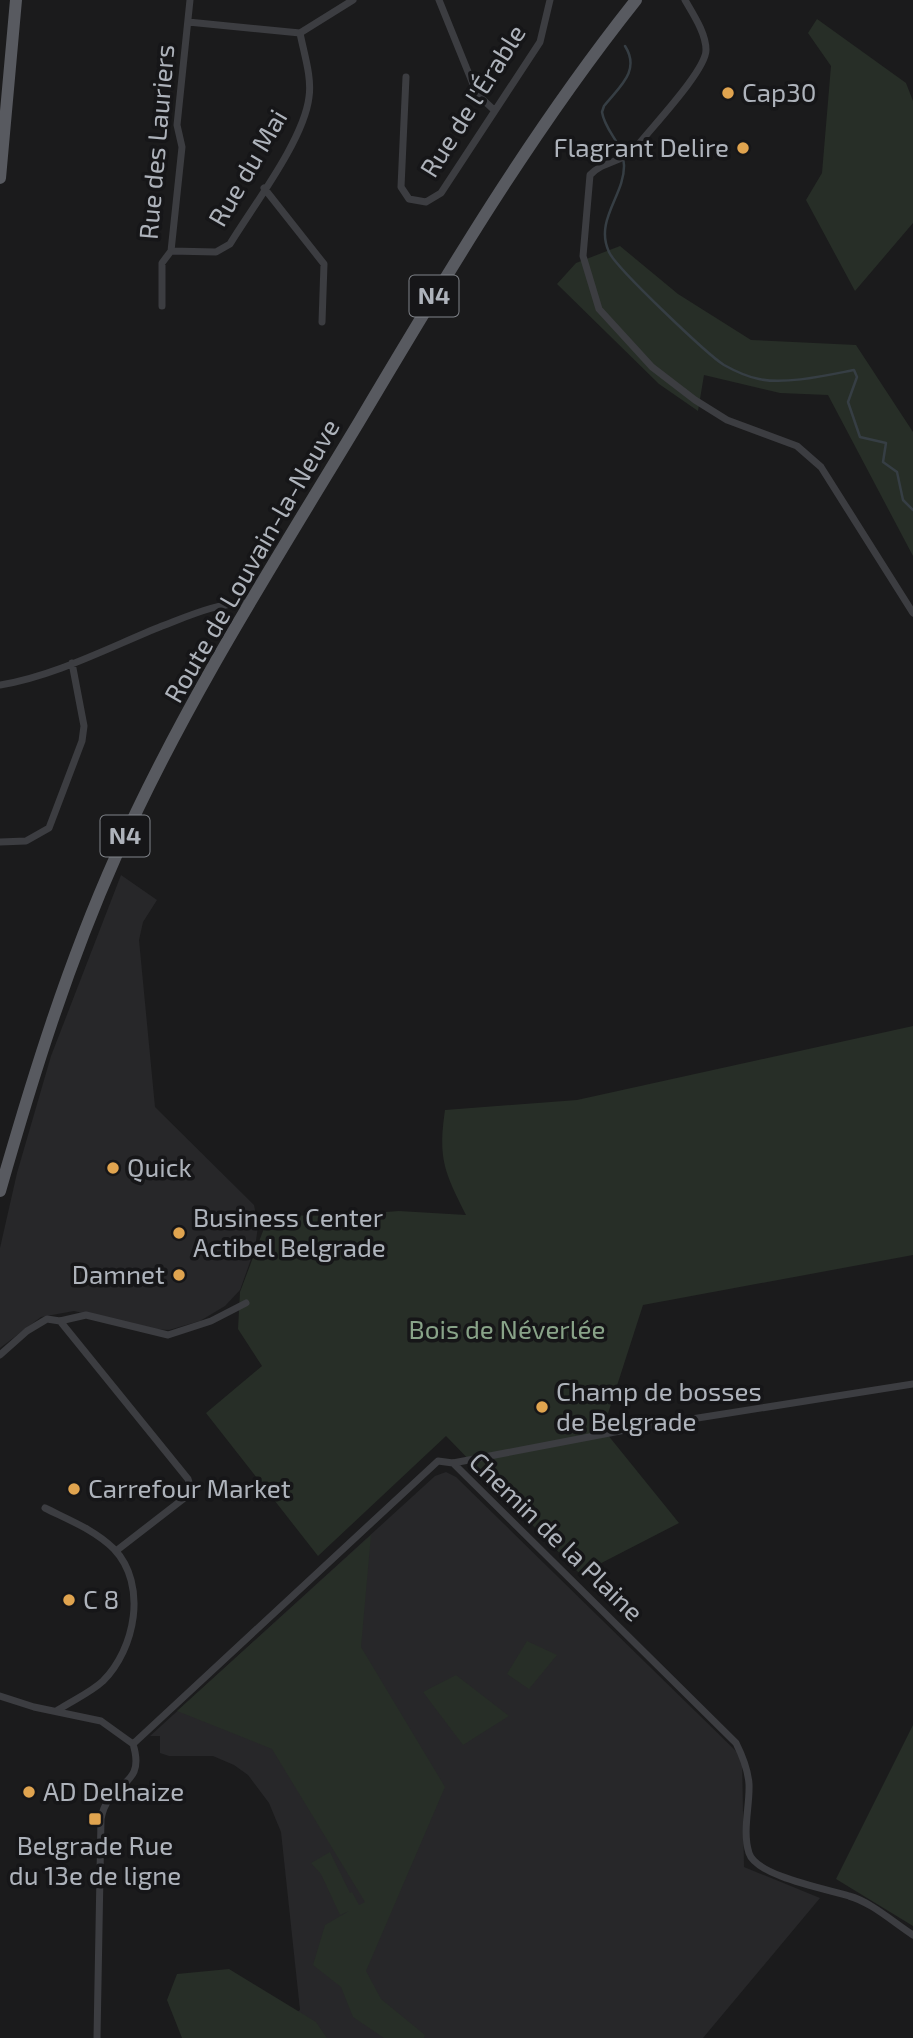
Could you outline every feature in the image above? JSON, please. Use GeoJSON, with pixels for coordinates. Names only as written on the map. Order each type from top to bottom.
{"type":"FeatureCollection","features":[{"type":"Feature","properties":{"kind":"main road"},"geometry":{"type":"LineString","coordinates":[[0,178],[16,0]]}},
{"type":"Feature","properties":{"kind":"main road","name":"Route de Louvain-la-Neuve"},"geometry":{"type":"LineString","coordinates":[[0,1192],[52,1012],[115,857],[154,777],[250,603],[485,211],[636,0]]}},
{"type":"Feature","properties":{"kind":"street","name":"Rue des Lauriers"},"geometry":{"type":"LineString","coordinates":[[162,306],[162,263],[171,251],[182,146],[177,125],[190,0]]}},
{"type":"Feature","properties":{"kind":"street"},"geometry":{"type":"LineString","coordinates":[[188,22],[300,33],[353,0]]}},
{"type":"Feature","properties":{"kind":"street"},"geometry":{"type":"LineString","coordinates":[[439,0],[478,94],[494,110]]}},
{"type":"Feature","properties":{"kind":"street","name":"Rue de l'Érable"},"geometry":{"type":"LineString","coordinates":[[406,77],[401,187],[409,199],[426,202],[441,193],[540,42],[550,0]]}},
{"type":"Feature","properties":{"kind":"street"},"geometry":{"type":"LineString","coordinates":[[685,0],[702,33],[706,50],[701,68],[624,159],[597,167],[590,175],[583,256],[599,309],[652,367],[695,400],[727,420],[797,446],[821,467],[913,612]]}},
{"type":"Feature","properties":{"kind":"street","name":"Rue du Mai"},"geometry":{"type":"LineString","coordinates":[[171,251],[216,252],[230,244],[301,128],[310,98],[300,33]]}},
{"type":"Feature","properties":{"kind":"street"},"geometry":{"type":"LineString","coordinates":[[264,188],[324,264],[327,271],[321,321]]}},
{"type":"Feature","properties":{"kind":"street"},"geometry":{"type":"LineString","coordinates":[[0,685],[72,663],[205,609],[250,603]]}},
{"type":"Feature","properties":{"kind":"street"},"geometry":{"type":"LineString","coordinates":[[0,842],[26,841],[49,828],[82,741],[84,726],[72,663]]}},
{"type":"Feature","properties":{"kind":"street"},"geometry":{"type":"LineString","coordinates":[[0,1355],[27,1331],[47,1319],[60,1321],[86,1315],[168,1335],[211,1321],[246,1303]]}},
{"type":"Feature","properties":{"kind":"street"},"geometry":{"type":"LineString","coordinates":[[60,1321],[188,1479],[191,1489],[187,1496],[117,1551]]}},
{"type":"Feature","properties":{"kind":"street"},"geometry":{"type":"LineString","coordinates":[[453,1463],[641,1427],[913,1384]]}},
{"type":"Feature","properties":{"kind":"street","name":"Chemin de la Plaine"},"geometry":{"type":"LineString","coordinates":[[133,1744],[438,1461],[453,1463],[736,1743],[747,1766],[749,1786],[746,1843],[750,1857],[757,1866],[823,1890],[852,1897],[913,1934]]}},
{"type":"Feature","properties":{"kind":"street"},"geometry":{"type":"LineString","coordinates":[[45,1508],[97,1534],[117,1551],[130,1580],[135,1607],[122,1655],[101,1683],[58,1710]]}},
{"type":"Feature","properties":{"kind":"street"},"geometry":{"type":"LineString","coordinates":[[0,1696],[34,1707],[101,1721],[133,1744],[139,1763],[136,1773],[108,1798],[101,1819],[97,2038]]}},
{"type":"Feature","properties":{"kind":"shaded area"},"geometry":{"type":"Polygon","coordinates":[[[121,875],[157,900],[143,922],[139,940],[155,1107],[254,1205],[258,1226],[255,1248],[240,1290],[225,1306],[200,1321],[169,1330],[152,1329],[74,1311],[41,1317],[0,1348],[0,1248],[17,1173],[51,1056],[121,875]]]}},
{"type":"Feature","properties":{"kind":"shaded area"},"geometry":{"type":"Polygon","coordinates":[[[446,1472],[456,1477],[742,1757],[744,1867],[820,1898],[703,2038],[261,2038],[300,2010],[281,1832],[269,1803],[248,1775],[234,1765],[213,1756],[169,1756],[160,1753],[160,1736],[150,1736],[435,1476],[446,1472]]]}},
{"type":"Feature","properties":{"kind":"green space"},"geometry":{"type":"Polygon","coordinates":[[[817,19],[906,83],[913,101],[913,223],[855,291],[806,200],[822,173],[831,66],[808,33],[817,19]]]}},
{"type":"Feature","properties":{"kind":"green space"},"geometry":{"type":"Polygon","coordinates":[[[620,246],[678,294],[751,340],[856,345],[913,432],[913,556],[828,395],[780,393],[704,375],[698,411],[659,384],[557,284],[576,263],[620,246]]]}},
{"type":"Feature","properties":{"kind":"green space","name":"Bois de Néverlée"},"geometry":{"type":"Polygon","coordinates":[[[913,1026],[913,1255],[643,1305],[603,1429],[679,1523],[580,1574],[446,1436],[318,1556],[206,1413],[262,1366],[238,1329],[240,1292],[269,1215],[333,1216],[399,1211],[466,1215],[452,1187],[445,1164],[442,1141],[445,1110],[577,1100],[913,1026]]]}},
{"type":"Feature","properties":{"kind":"green space"},"geometry":{"type":"Polygon","coordinates":[[[371,1535],[361,1647],[445,1787],[366,1971],[381,1999],[425,2035],[424,2038],[384,2038],[353,2017],[341,1987],[313,1965],[325,1925],[349,1911],[340,1915],[321,1874],[311,1863],[330,1852],[350,1893],[352,1892],[359,1905],[365,1902],[272,1749],[177,1711],[371,1535]]]}},
{"type":"Feature","properties":{"kind":"green space"},"geometry":{"type":"Polygon","coordinates":[[[527,1641],[557,1655],[529,1689],[507,1674],[527,1641]]]}},
{"type":"Feature","properties":{"kind":"green space"},"geometry":{"type":"Polygon","coordinates":[[[456,1675],[509,1716],[463,1745],[423,1692],[456,1675]]]}},
{"type":"Feature","properties":{"kind":"green space"},"geometry":{"type":"Polygon","coordinates":[[[913,1725],[913,1926],[836,1879],[913,1725]]]}},
{"type":"Feature","properties":{"kind":"green space"},"geometry":{"type":"Polygon","coordinates":[[[229,1969],[316,2022],[327,2038],[182,2038],[167,2000],[177,1974],[229,1969]]]}},
{"type":"Feature","properties":{"kind":"waterway"},"geometry":{"type":"LineString","coordinates":[[625,46],[631,63],[629,71],[602,112],[621,151],[624,165],[620,187],[605,229],[609,252],[663,311],[715,358],[732,369],[769,381],[806,379],[854,370],[857,377],[848,402],[860,437],[886,443],[883,462],[897,472],[903,500],[913,510]]}},
{"type":"Feature","properties":{"kind":"place","name":"Cap30"},"geometry":{"type":"Point","coordinates":[728,93]}},
{"type":"Feature","properties":{"kind":"place","name":"Flagrant Delire"},"geometry":{"type":"Point","coordinates":[743,148]}},
{"type":"Feature","properties":{"kind":"place","name":"Quick"},"geometry":{"type":"Point","coordinates":[113,1168]}},
{"type":"Feature","properties":{"kind":"place","name":"Business Center Actibel Belgrade"},"geometry":{"type":"Point","coordinates":[179,1233]}},
{"type":"Feature","properties":{"kind":"place","name":"Damnet"},"geometry":{"type":"Point","coordinates":[179,1275]}},
{"type":"Feature","properties":{"kind":"place","name":"Champ de bosses de Belgrade"},"geometry":{"type":"Point","coordinates":[542,1407]}},
{"type":"Feature","properties":{"kind":"place","name":"Carrefour Market"},"geometry":{"type":"Point","coordinates":[74,1489]}},
{"type":"Feature","properties":{"kind":"place","name":"C 8"},"geometry":{"type":"Point","coordinates":[69,1600]}},
{"type":"Feature","properties":{"kind":"place","name":"AD Delhaize"},"geometry":{"type":"Point","coordinates":[29,1792]}},
{"type":"Feature","properties":{"kind":"place","name":"Belgrade Rue du 13e de ligne"},"geometry":{"type":"Point","coordinates":[95,1819]}}]}
